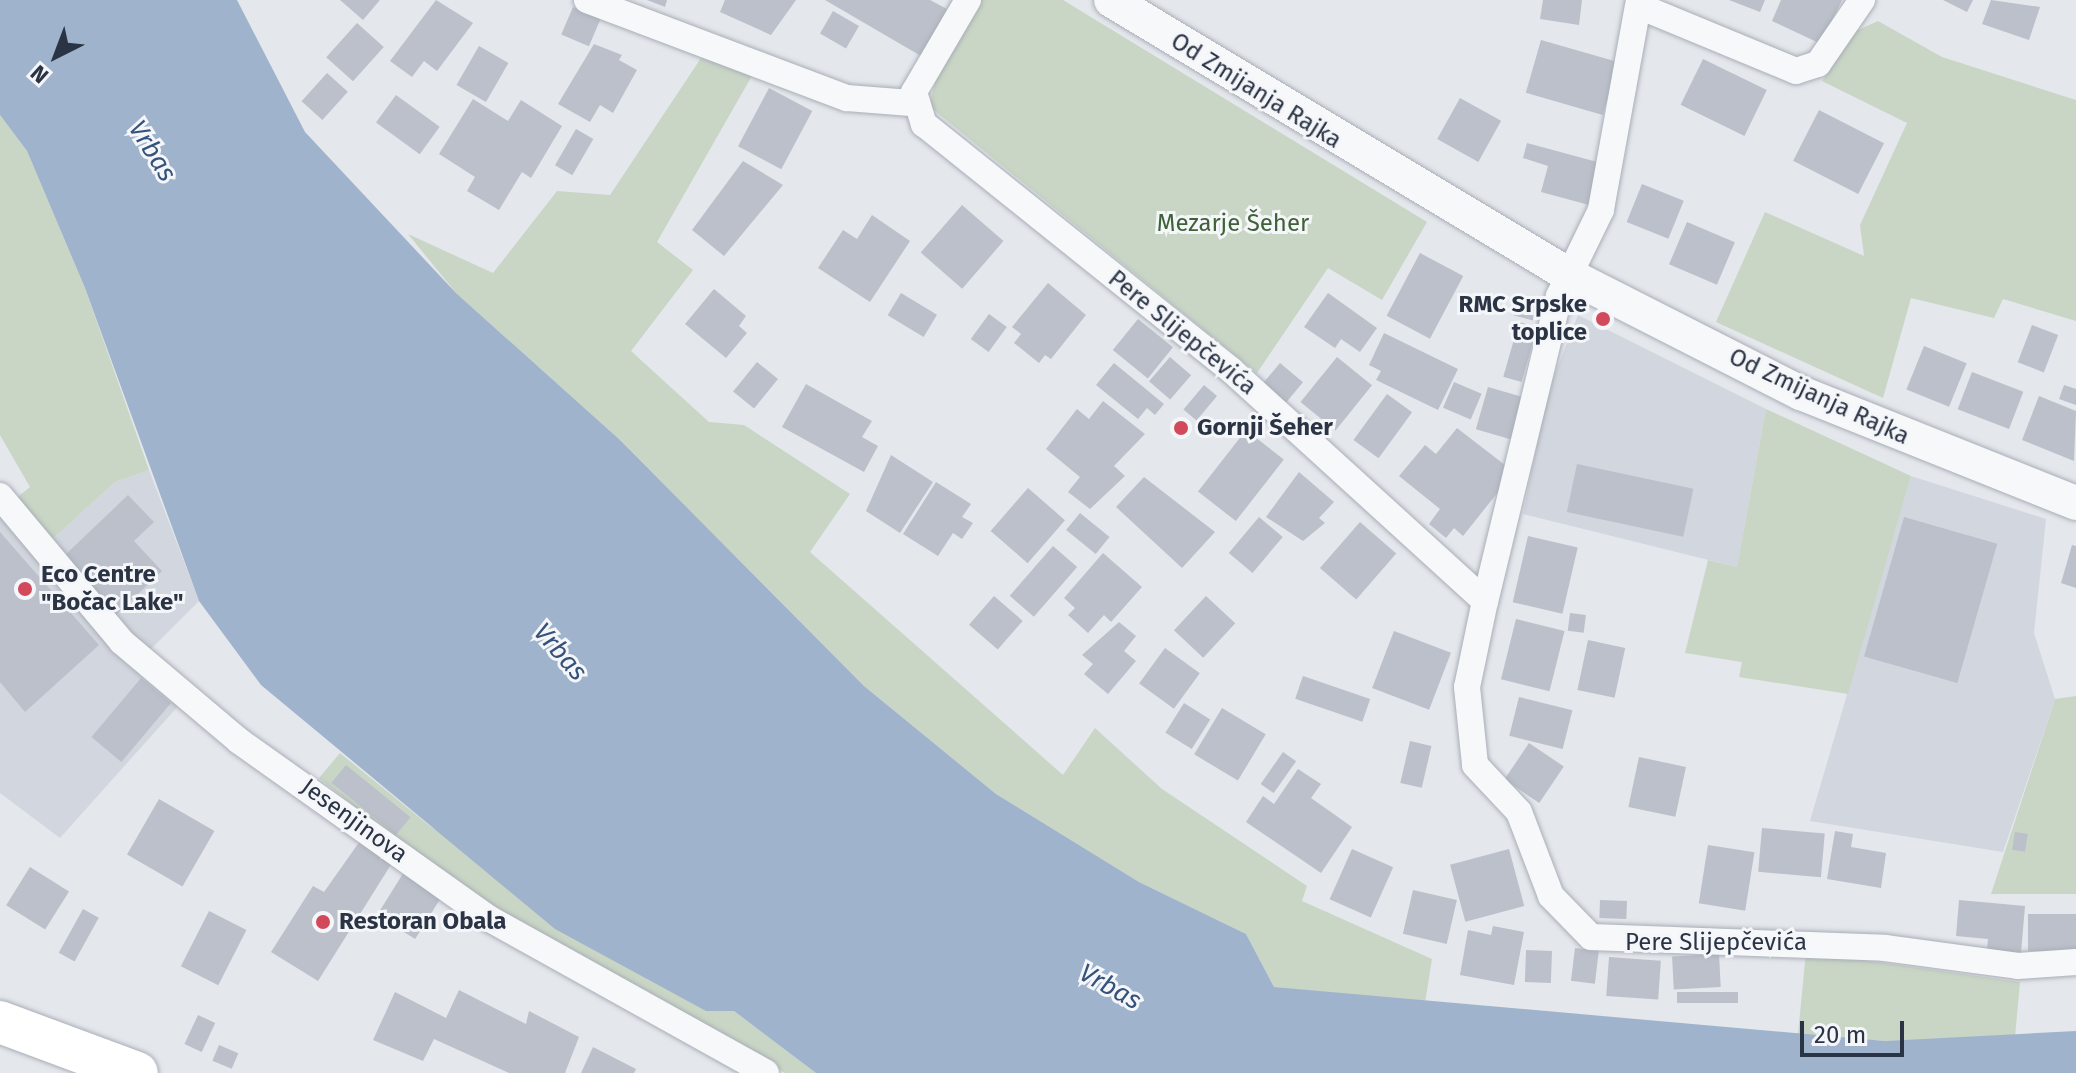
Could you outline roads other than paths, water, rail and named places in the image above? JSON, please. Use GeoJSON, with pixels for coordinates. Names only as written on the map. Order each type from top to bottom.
{"type":"FeatureCollection","features":[{"type":"Feature","properties":{"kind":"main road"},"geometry":{"type":"LineString","coordinates":[[0,1022],[137,1073]]}},
{"type":"Feature","properties":{"kind":"street"},"geometry":{"type":"LineString","coordinates":[[587,0],[847,98],[911,103],[968,0]]}},
{"type":"Feature","properties":{"kind":"street","name":"Od Zmijanja Rajka"},"geometry":{"type":"LineString","coordinates":[[1111,0],[1569,275],[1801,393],[2076,503]]}},
{"type":"Feature","properties":{"kind":"street"},"geometry":{"type":"LineString","coordinates":[[1569,275],[1601,210],[1639,3],[1796,71],[1818,64],[1862,0]]}},
{"type":"Feature","properties":{"kind":"street","name":"Pere Slijepčevića"},"geometry":{"type":"LineString","coordinates":[[911,103],[937,137],[1231,370],[1485,601]]}},
{"type":"Feature","properties":{"kind":"street","name":"Pere Slijepčevića"},"geometry":{"type":"LineString","coordinates":[[1569,275],[1485,601],[1467,687],[1469,751],[1484,779],[1519,812],[1551,896],[1591,937],[1885,948],[2018,966],[2076,962]]}},
{"type":"Feature","properties":{"kind":"street","name":"Jesenjinova"},"geometry":{"type":"LineString","coordinates":[[0,496],[122,642],[239,741],[500,926],[766,1073]]}},
{"type":"Feature","properties":{"kind":"water","name":"Vrbas"},"geometry":{"type":"Polygon","coordinates":[[[0,0],[237,0],[305,132],[456,293],[620,440],[864,686],[996,794],[1139,882],[1246,934],[1274,987],[1885,1041],[2076,1031],[2076,1073],[816,1073],[734,1011],[706,1011],[555,929],[261,685],[199,601],[85,288],[27,151],[0,115],[0,0]]]}},
{"type":"Feature","properties":{"kind":"place","name":"RMC Srpske toplice"},"geometry":{"type":"Point","coordinates":[1603,319]}},
{"type":"Feature","properties":{"kind":"place","name":"Gornji Šeher"},"geometry":{"type":"Point","coordinates":[1181,428]}},
{"type":"Feature","properties":{"kind":"place","name":"Eco Centre \"Bočac Lake\""},"geometry":{"type":"Point","coordinates":[25,589]}},
{"type":"Feature","properties":{"kind":"place","name":"Restoran Obala"},"geometry":{"type":"Point","coordinates":[323,922]}},
{"type":"Feature","properties":{"kind":"park label","name":"Mezarje Šeher"},"geometry":{"type":"Point","coordinates":[1233,224]}}]}
